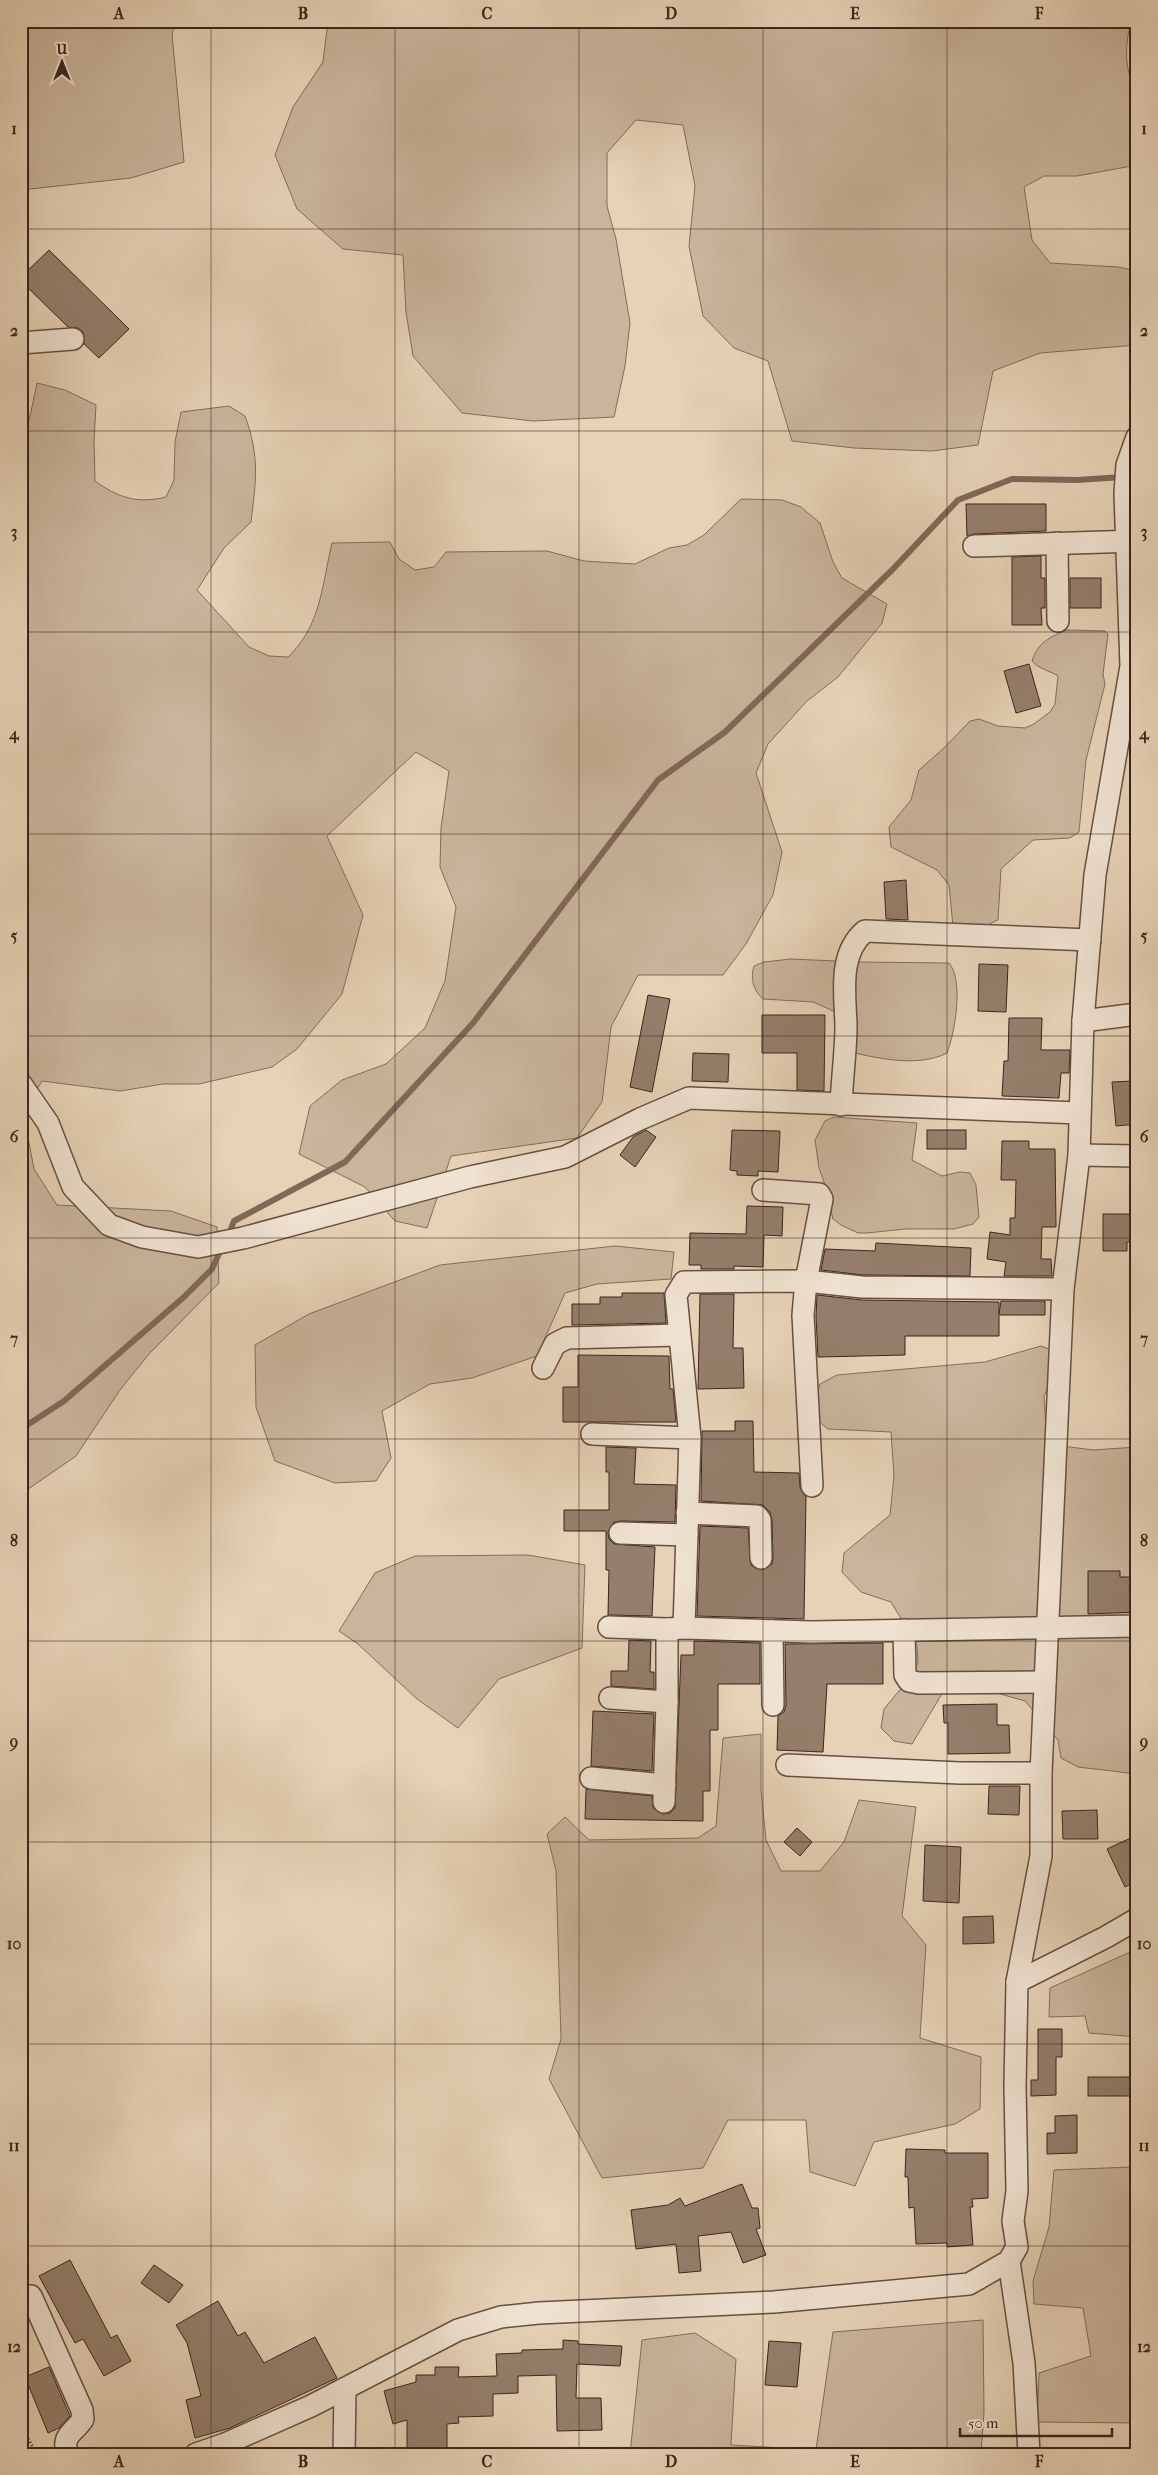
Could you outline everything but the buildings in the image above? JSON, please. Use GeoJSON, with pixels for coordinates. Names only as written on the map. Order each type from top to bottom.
{"type":"FeatureCollection","features":[{"type":"Feature","properties":{"kind":"street"},"geometry":{"type":"LineString","coordinates":[[21,343],[73,339]]}},
{"type":"Feature","properties":{"kind":"street"},"geometry":{"type":"LineString","coordinates":[[196,2454],[271,2424],[344,2389],[458,2330],[501,2317],[539,2313],[774,2302],[968,2284],[1009,2261],[1018,2247],[1013,2221],[1017,2191],[1015,2086],[1017,1982],[1041,1856],[1041,1773],[1063,1288],[1079,1155],[1083,1021],[1095,875],[1134,665],[1132,541],[1125,493],[1127,465],[1137,436]]}},
{"type":"Feature","properties":{"kind":"street"},"geometry":{"type":"LineString","coordinates":[[974,546],[1132,541]]}},
{"type":"Feature","properties":{"kind":"street"},"geometry":{"type":"LineString","coordinates":[[1057,543],[1058,621]]}},
{"type":"Feature","properties":{"kind":"street"},"geometry":{"type":"LineString","coordinates":[[841,1105],[846,1025],[844,979],[850,952],[855,940],[865,931],[1090,940]]}},
{"type":"Feature","properties":{"kind":"street"},"geometry":{"type":"LineString","coordinates":[[1083,1021],[1137,1014]]}},
{"type":"Feature","properties":{"kind":"street"},"geometry":{"type":"LineString","coordinates":[[21,1084],[48,1123],[73,1188],[109,1225],[151,1239],[198,1247],[243,1238],[470,1177],[564,1157],[640,1119],[689,1098],[1079,1114]]}},
{"type":"Feature","properties":{"kind":"street"},"geometry":{"type":"LineString","coordinates":[[1079,1155],[1137,1156]]}},
{"type":"Feature","properties":{"kind":"street"},"geometry":{"type":"LineString","coordinates":[[763,1190],[821,1195],[806,1281],[803,1314],[812,1486]]}},
{"type":"Feature","properties":{"kind":"street"},"geometry":{"type":"LineString","coordinates":[[590,1778],[664,1794],[668,1702],[687,1534],[690,1438],[685,1371],[679,1335],[676,1295],[684,1282],[806,1281],[862,1287],[1063,1288]]}},
{"type":"Feature","properties":{"kind":"street"},"geometry":{"type":"LineString","coordinates":[[543,1368],[555,1344],[567,1338],[679,1335]]}},
{"type":"Feature","properties":{"kind":"street"},"geometry":{"type":"LineString","coordinates":[[592,1434],[690,1438]]}},
{"type":"Feature","properties":{"kind":"street"},"geometry":{"type":"LineString","coordinates":[[687,1513],[757,1516],[760,1520],[761,1558]]}},
{"type":"Feature","properties":{"kind":"street"},"geometry":{"type":"LineString","coordinates":[[620,1533],[687,1534]]}},
{"type":"Feature","properties":{"kind":"street"},"geometry":{"type":"LineString","coordinates":[[609,1627],[772,1631],[1137,1626]]}},
{"type":"Feature","properties":{"kind":"street"},"geometry":{"type":"LineString","coordinates":[[904,1630],[905,1675],[910,1681],[919,1683],[1045,1682]]}},
{"type":"Feature","properties":{"kind":"street"},"geometry":{"type":"LineString","coordinates":[[772,1631],[774,1706]]}},
{"type":"Feature","properties":{"kind":"street"},"geometry":{"type":"LineString","coordinates":[[610,1698],[668,1702]]}},
{"type":"Feature","properties":{"kind":"street"},"geometry":{"type":"LineString","coordinates":[[787,1765],[960,1773],[1041,1773]]}},
{"type":"Feature","properties":{"kind":"street"},"geometry":{"type":"LineString","coordinates":[[1017,1982],[1106,1937],[1137,1919]]}},
{"type":"Feature","properties":{"kind":"street"},"geometry":{"type":"LineString","coordinates":[[1009,2261],[1024,2363],[1028,2454]]}},
{"type":"Feature","properties":{"kind":"street"},"geometry":{"type":"LineString","coordinates":[[31,2296],[82,2410],[83,2420],[67,2436],[65,2442],[68,2454]]}},
{"type":"Feature","properties":{"kind":"street"},"geometry":{"type":"LineString","coordinates":[[344,2389],[344,2454]]}},
{"type":"Feature","properties":{"kind":"path"},"geometry":{"type":"LineString","coordinates":[[21,2426],[37,2454]]}},
{"type":"Feature","properties":{"kind":"shaded area"},"geometry":{"type":"Polygon","coordinates":[[[21,21],[177,21],[172,34],[184,162],[131,178],[21,190],[21,21]]]}},
{"type":"Feature","properties":{"kind":"shaded area"},"geometry":{"type":"Polygon","coordinates":[[[328,21],[1132,21],[1128,36],[1127,65],[1132,82],[1137,88],[1137,165],[1077,176],[1044,176],[1024,187],[1032,240],[1050,263],[1118,267],[1137,271],[1137,345],[1040,353],[993,371],[978,445],[932,451],[854,448],[792,441],[768,361],[734,348],[703,316],[689,246],[695,186],[683,125],[636,120],[607,153],[607,206],[616,239],[630,323],[625,366],[614,417],[533,421],[462,413],[413,356],[406,312],[403,255],[343,249],[297,209],[275,155],[293,107],[323,62],[328,21]]]}},
{"type":"Feature","properties":{"kind":"shaded area"},"geometry":{"type":"Polygon","coordinates":[[[37,383],[65,390],[96,405],[94,441],[95,481],[112,492],[129,498],[146,500],[166,497],[174,480],[175,442],[181,412],[229,406],[245,416],[253,444],[256,469],[251,522],[224,548],[197,590],[249,647],[269,656],[288,657],[307,632],[319,604],[332,543],[390,542],[399,559],[415,570],[434,567],[446,552],[547,551],[584,561],[635,564],[669,548],[687,545],[704,535],[741,499],[782,500],[801,507],[820,523],[833,562],[842,578],[887,604],[882,623],[838,677],[807,701],[768,744],[756,773],[782,852],[773,895],[746,944],[723,975],[638,975],[611,1027],[602,1102],[577,1138],[451,1156],[427,1228],[395,1221],[365,1187],[299,1154],[310,1106],[342,1080],[386,1064],[425,1028],[445,981],[456,907],[440,867],[441,828],[449,771],[416,752],[327,836],[363,915],[342,994],[297,1049],[272,1067],[199,1084],[163,1084],[120,1091],[42,1081],[23,1112],[34,1169],[57,1205],[171,1211],[217,1227],[219,1283],[149,1354],[120,1390],[76,1456],[21,1494],[21,459],[37,383]]]}},
{"type":"Feature","properties":{"kind":"shaded area"},"geometry":{"type":"Polygon","coordinates":[[[1067,630],[1105,631],[1108,634],[1103,674],[1105,684],[1086,760],[1079,832],[1070,838],[1033,840],[1001,869],[998,920],[981,928],[953,926],[949,885],[937,870],[891,847],[889,827],[911,800],[919,770],[970,721],[979,719],[998,726],[1025,728],[1050,712],[1055,704],[1058,676],[1041,668],[1032,661],[1038,649],[1045,641],[1067,630]]]}},
{"type":"Feature","properties":{"kind":"shaded area"},"geometry":{"type":"Polygon","coordinates":[[[791,959],[949,963],[954,971],[956,982],[957,1007],[953,1033],[947,1053],[936,1058],[910,1061],[883,1059],[846,1051],[840,1014],[813,1002],[763,999],[757,992],[752,979],[754,966],[764,962],[791,959]]]}},
{"type":"Feature","properties":{"kind":"shaded area"},"geometry":{"type":"Polygon","coordinates":[[[833,1117],[917,1123],[912,1160],[942,1176],[960,1172],[970,1173],[976,1185],[979,1217],[973,1224],[954,1229],[905,1229],[858,1233],[841,1225],[833,1219],[819,1168],[815,1140],[825,1121],[833,1117]]]}},
{"type":"Feature","properties":{"kind":"shaded area"},"geometry":{"type":"Polygon","coordinates":[[[615,1246],[674,1252],[671,1279],[597,1284],[565,1293],[537,1356],[472,1378],[430,1384],[382,1411],[391,1458],[376,1481],[335,1483],[275,1461],[256,1407],[255,1345],[309,1314],[440,1265],[615,1246]]]}},
{"type":"Feature","properties":{"kind":"shaded area"},"geometry":{"type":"Polygon","coordinates":[[[1041,1346],[1052,1350],[1052,1379],[1044,1396],[1047,1444],[1093,1450],[1137,1447],[1137,1774],[1078,1767],[1061,1758],[1058,1740],[1025,1701],[979,1688],[943,1692],[912,1744],[894,1741],[881,1728],[884,1709],[908,1680],[918,1663],[917,1645],[891,1602],[861,1592],[842,1572],[844,1553],[890,1515],[894,1476],[891,1432],[828,1429],[817,1420],[815,1402],[820,1384],[837,1375],[985,1362],[1041,1346]]]}},
{"type":"Feature","properties":{"kind":"shaded area"},"geometry":{"type":"Polygon","coordinates":[[[528,1555],[585,1565],[582,1648],[499,1679],[458,1728],[417,1699],[358,1644],[339,1631],[375,1573],[415,1556],[528,1555]]]}},
{"type":"Feature","properties":{"kind":"shaded area"},"geometry":{"type":"Polygon","coordinates":[[[761,1734],[761,1790],[766,1840],[781,1871],[820,1871],[844,1842],[859,1800],[916,1807],[902,1916],[926,1945],[920,2038],[981,2057],[980,2109],[955,2124],[874,2142],[855,2186],[810,2172],[806,2120],[728,2120],[703,2168],[602,2178],[549,2079],[561,2039],[556,1871],[547,1834],[565,1817],[589,1840],[698,1838],[716,1826],[723,1738],[761,1734]]]}},
{"type":"Feature","properties":{"kind":"shaded area"},"geometry":{"type":"Polygon","coordinates":[[[1137,1949],[1137,2037],[1089,2033],[1085,2016],[1049,2017],[1050,1988],[1137,1949]]]}},
{"type":"Feature","properties":{"kind":"shaded area"},"geometry":{"type":"Polygon","coordinates":[[[1137,2163],[1137,2423],[1037,2422],[1039,2373],[1091,2356],[1083,2308],[1034,2304],[1033,2281],[1049,2227],[1054,2170],[1132,2167],[1137,2163]]]}},
{"type":"Feature","properties":{"kind":"shaded area"},"geometry":{"type":"Polygon","coordinates":[[[983,2320],[984,2412],[981,2454],[630,2454],[642,2340],[695,2333],[736,2359],[731,2445],[816,2450],[833,2332],[983,2320]]]}},
{"type":"Feature","properties":{"kind":"waterway"},"geometry":{"type":"LineString","coordinates":[[228,1236],[234,1221],[345,1162],[473,1023],[658,780],[725,732],[893,569],[958,500],[1012,479],[1077,480],[1122,477]]}},
{"type":"Feature","properties":{"kind":"waterway"},"geometry":{"type":"LineString","coordinates":[[21,1429],[64,1401],[184,1297],[212,1269],[222,1247]]}}]}
